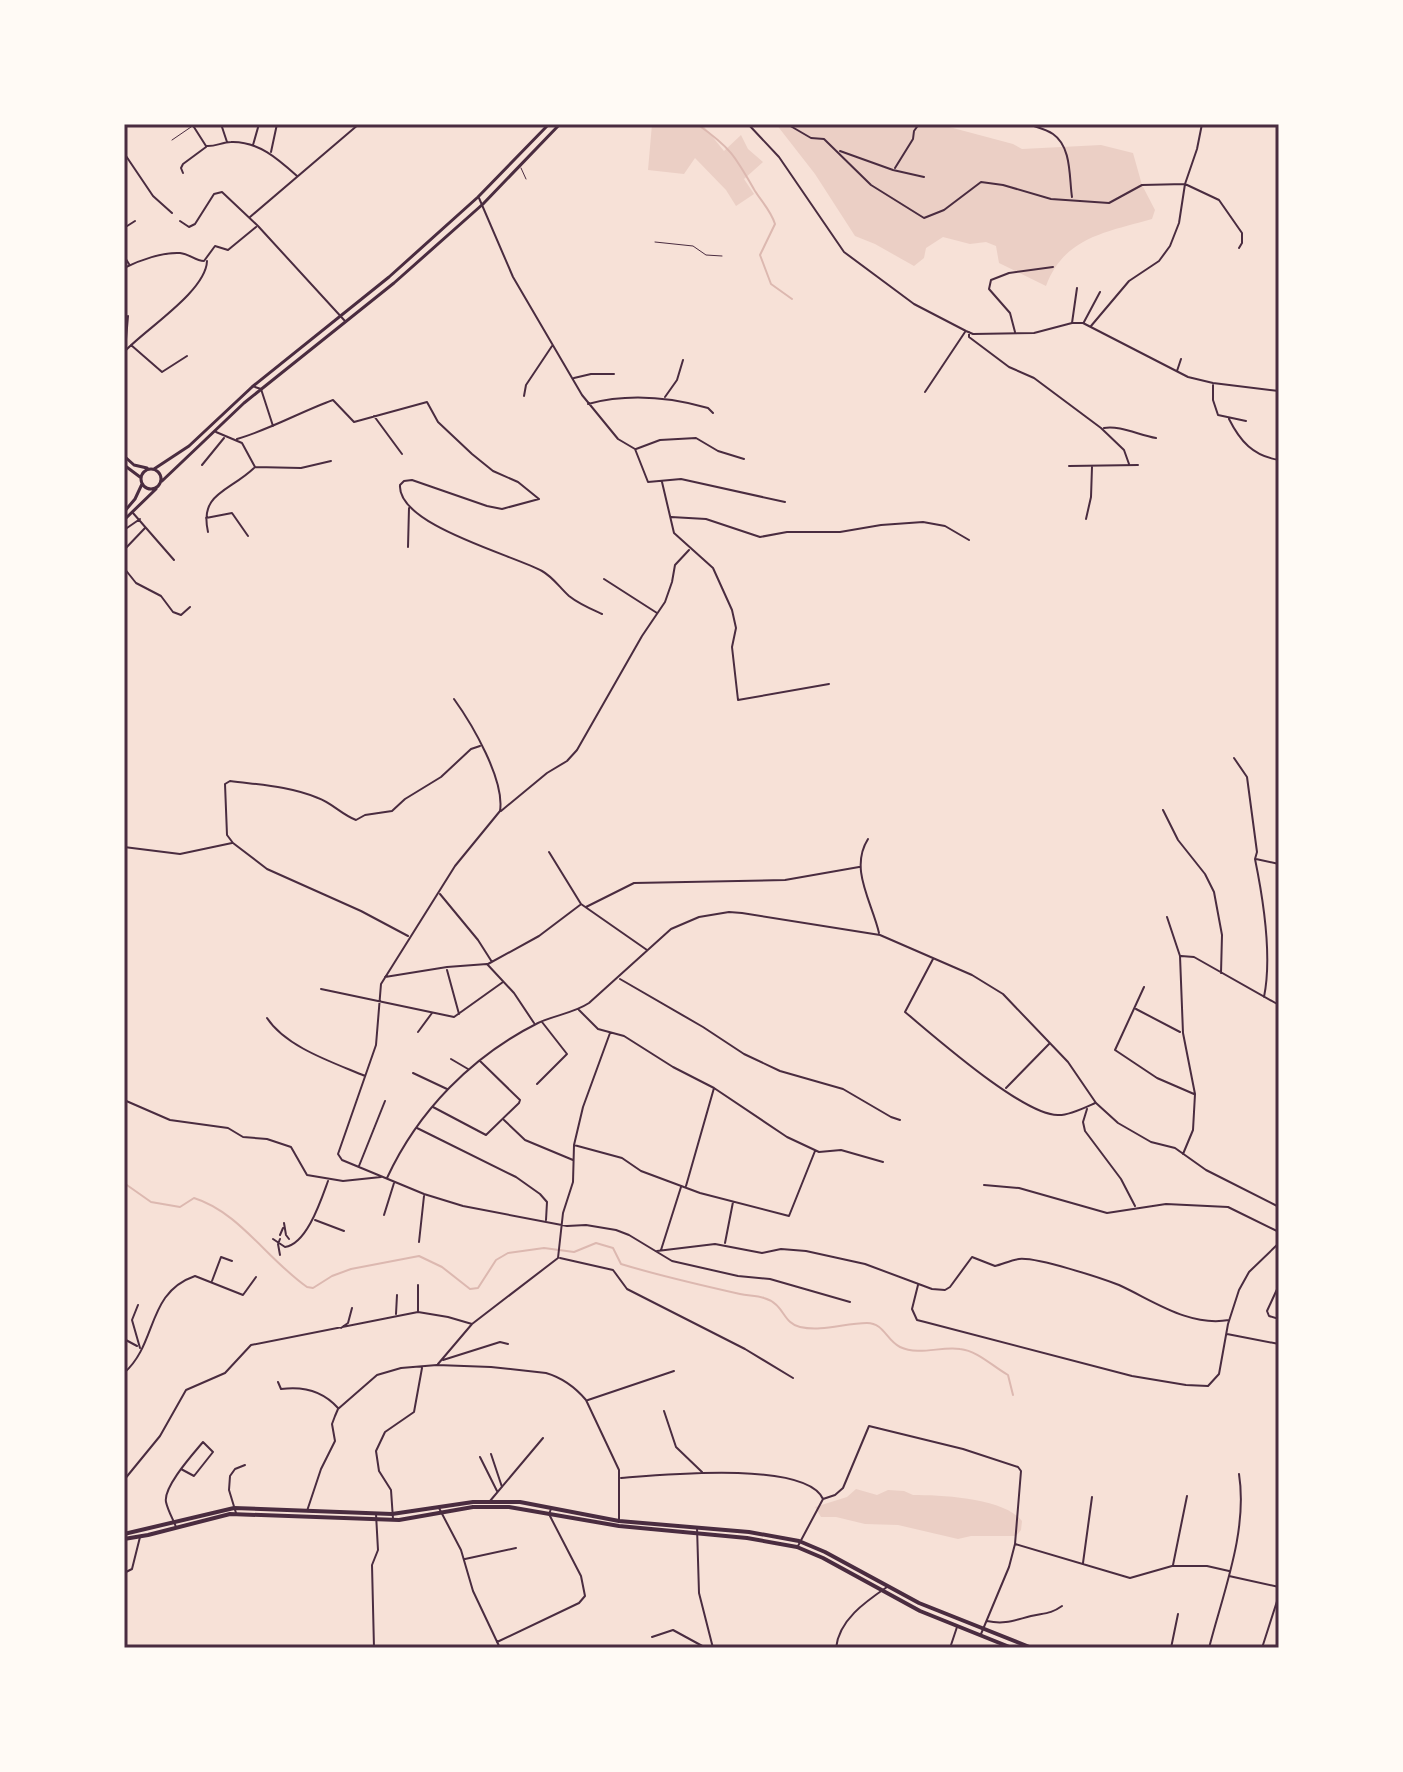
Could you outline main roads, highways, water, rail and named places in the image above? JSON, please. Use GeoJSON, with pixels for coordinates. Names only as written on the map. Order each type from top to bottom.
{"type":"FeatureCollection","features":[{"type":"Feature","properties":{"kind":"main road"},"geometry":{"type":"LineString","coordinates":[[124,512],[135,499],[143,474],[189,446],[252,387],[342,316],[478,197],[549,124]]}},
{"type":"Feature","properties":{"kind":"main road"},"geometry":{"type":"LineString","coordinates":[[124,520],[261,389],[394,283],[483,204],[560,124]]}},
{"type":"Feature","properties":{"kind":"main road"},"geometry":{"type":"LineString","coordinates":[[124,456],[134,465],[152,469],[162,481]]}},
{"type":"Feature","properties":{"kind":"main road"},"geometry":{"type":"LineString","coordinates":[[124,465],[150,489],[157,488]]}},
{"type":"Feature","properties":{"kind":"main road"},"geometry":{"type":"LineString","coordinates":[[392,1517],[438,1507],[489,1502],[552,1507],[619,1523]]}},
{"type":"Feature","properties":{"kind":"main road"},"geometry":{"type":"LineString","coordinates":[[124,1536],[235,1511],[392,1517],[473,1507],[509,1507],[619,1523],[760,1533],[825,1552],[919,1603],[1012,1648]]}},
{"type":"Feature","properties":{"kind":"main road"},"geometry":{"type":"LineString","coordinates":[[124,1536],[140,1537],[176,1525]]}},
{"type":"Feature","properties":{"kind":"main road"},"geometry":{"type":"LineString","coordinates":[[798,1544],[920,1611],[1032,1648]]}},
{"type":"Feature","properties":{"kind":"waterway"},"geometry":{"type":"LineString","coordinates":[[697,124],[731,153],[771,215],[775,224],[760,255],[771,284],[792,299]]}},
{"type":"Feature","properties":{"kind":"waterway"},"geometry":{"type":"LineString","coordinates":[[124,1183],[151,1202],[180,1207],[194,1198],[210,1205],[239,1225],[307,1287],[313,1288],[351,1269],[419,1256],[442,1267],[470,1289],[478,1288],[496,1260],[508,1253],[544,1248],[574,1252],[596,1243],[613,1248],[621,1264],[771,1301],[790,1322],[800,1327],[873,1324],[895,1344],[907,1350],[967,1350],[1008,1375],[1013,1395]]}}]}
